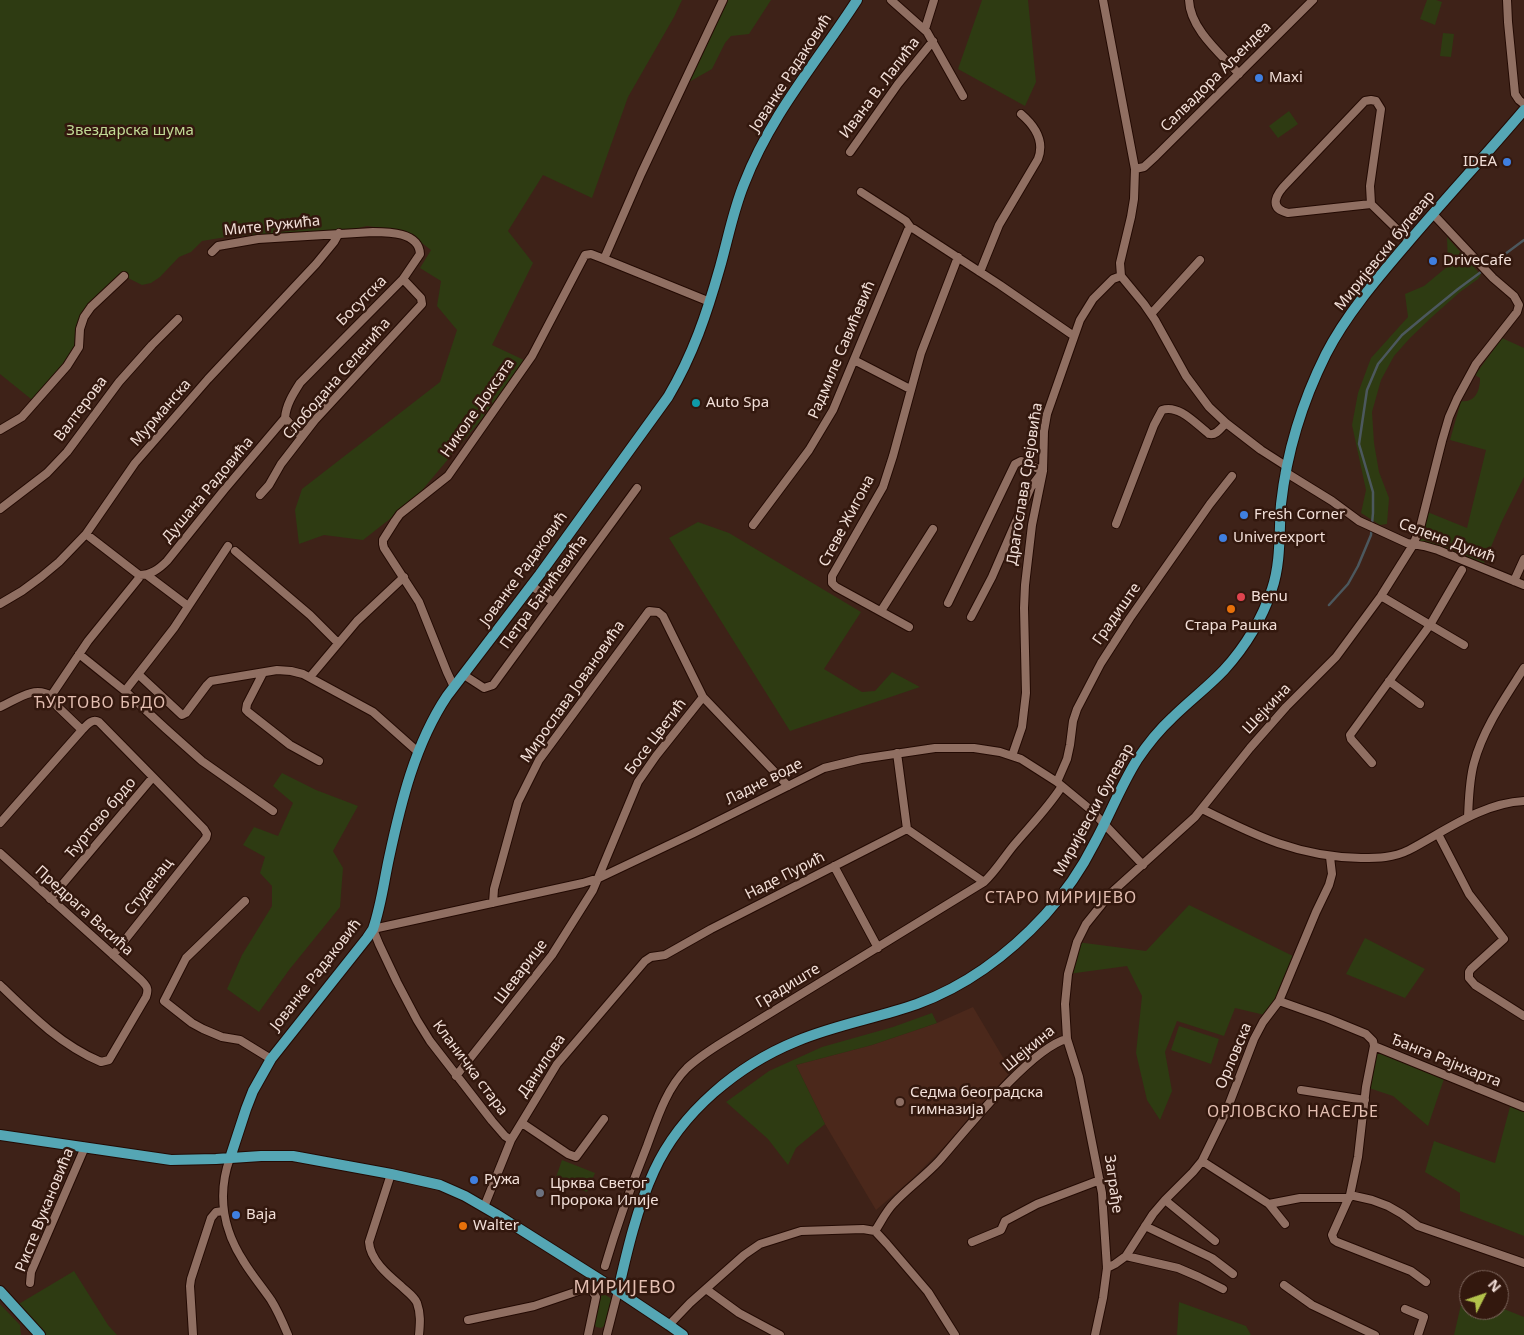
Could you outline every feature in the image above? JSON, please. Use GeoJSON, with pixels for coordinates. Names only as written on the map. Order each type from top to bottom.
{"type":"FeatureCollection","features":[{"type":"Feature","properties":{"kind":"main road","name":"Јованке Радаковић"},"geometry":{"type":"LineString","coordinates":[[230,1158],[253,1091],[271,1059],[373,929],[404,796],[418,752],[434,717],[454,687],[668,397],[688,362],[697,340],[710,302],[734,211],[759,150],[781,110],[856,0]]}},
{"type":"Feature","properties":{"kind":"main road","name":"Миријевски булевар"},"geometry":{"type":"LineString","coordinates":[[618,1291],[640,1210],[655,1169],[676,1136],[700,1106],[718,1088],[741,1071],[781,1048],[815,1034],[926,1000],[962,982],[998,958],[1030,930],[1054,905],[1082,866],[1125,782],[1148,745],[1167,722],[1222,672],[1241,650],[1256,626],[1274,583],[1286,469],[1292,442],[1305,400],[1332,343],[1351,314],[1409,241],[1524,110]]}},
{"type":"Feature","properties":{"kind":"main road"},"geometry":{"type":"LineString","coordinates":[[0,1135],[171,1160],[293,1156],[440,1185],[452,1189],[484,1206],[618,1291],[683,1335]]}},
{"type":"Feature","properties":{"kind":"main road"},"geometry":{"type":"LineString","coordinates":[[0,1292],[40,1335]]}},
{"type":"Feature","properties":{"kind":"street"},"geometry":{"type":"LineString","coordinates":[[604,259],[641,174],[722,0]]}},
{"type":"Feature","properties":{"kind":"street"},"geometry":{"type":"LineString","coordinates":[[891,0],[925,30],[963,96]]}},
{"type":"Feature","properties":{"kind":"street","name":"Ивана В. Лалића"},"geometry":{"type":"LineString","coordinates":[[925,30],[934,0]]}},
{"type":"Feature","properties":{"kind":"street"},"geometry":{"type":"LineString","coordinates":[[1103,0],[1136,169],[1133,208],[1120,264],[1120,276]]}},
{"type":"Feature","properties":{"kind":"street"},"geometry":{"type":"LineString","coordinates":[[1189,0],[1190,12],[1196,25],[1239,74]]}},
{"type":"Feature","properties":{"kind":"street","name":"Салвадора Аљендеа"},"geometry":{"type":"LineString","coordinates":[[1136,169],[1144,167],[1156,156],[1313,0]]}},
{"type":"Feature","properties":{"kind":"street"},"geometry":{"type":"LineString","coordinates":[[1507,0],[1516,94],[1524,104]]}},
{"type":"Feature","properties":{"kind":"street","name":"Ивана В. Лалића"},"geometry":{"type":"LineString","coordinates":[[850,152],[898,84],[932,42]]}},
{"type":"Feature","properties":{"kind":"street"},"geometry":{"type":"LineString","coordinates":[[1372,204],[1288,213],[1281,211],[1275,201],[1277,193],[1365,101],[1371,100],[1376,102],[1381,108],[1370,186],[1372,204],[1409,241]]}},
{"type":"Feature","properties":{"kind":"street"},"geometry":{"type":"LineString","coordinates":[[980,272],[995,233],[1041,151],[1040,139],[1030,122],[1021,114]]}},
{"type":"Feature","properties":{"kind":"street"},"geometry":{"type":"LineString","coordinates":[[861,192],[906,221],[911,228],[958,257],[1074,336]]}},
{"type":"Feature","properties":{"kind":"street","name":"Шејкина"},"geometry":{"type":"LineString","coordinates":[[875,1231],[892,1204],[937,1163],[1015,1077],[1043,1052],[1058,1042],[1067,1039],[1067,983],[1070,963],[1086,924],[1111,893],[1185,827],[1202,809],[1250,748],[1286,707],[1336,657],[1381,596],[1413,545],[1420,528],[1449,417],[1457,399],[1476,364],[1519,309],[1514,296],[1488,273],[1433,214]]}},
{"type":"Feature","properties":{"kind":"street","name":"Радмиле Савићевић"},"geometry":{"type":"LineString","coordinates":[[753,525],[810,450],[824,428],[911,228]]}},
{"type":"Feature","properties":{"kind":"street","name":"Босутска"},"geometry":{"type":"LineString","coordinates":[[285,418],[288,406],[300,384],[403,279],[420,254],[418,246],[411,239],[400,234],[390,232],[339,233]]}},
{"type":"Feature","properties":{"kind":"street","name":"Мите Ружића"},"geometry":{"type":"LineString","coordinates":[[212,252],[218,246],[258,239],[339,233]]}},
{"type":"Feature","properties":{"kind":"street","name":"Мурманска"},"geometry":{"type":"LineString","coordinates":[[0,604],[41,578],[86,534],[135,463],[208,379],[316,264],[339,233]]}},
{"type":"Feature","properties":{"kind":"street","name":"Николе Доксата"},"geometry":{"type":"LineString","coordinates":[[454,687],[446,672],[420,602],[383,546],[383,540],[390,527],[400,514],[448,476],[532,356],[585,255],[591,254],[710,302]]}},
{"type":"Feature","properties":{"kind":"street","name":"Стеве Жигона"},"geometry":{"type":"LineString","coordinates":[[909,627],[836,587],[831,579],[874,506],[883,487],[920,353],[958,257]]}},
{"type":"Feature","properties":{"kind":"street"},"geometry":{"type":"LineString","coordinates":[[1151,314],[1200,260]]}},
{"type":"Feature","properties":{"kind":"street"},"geometry":{"type":"LineString","coordinates":[[0,430],[22,417],[67,366],[79,347],[80,329],[84,317],[91,306],[124,276]]}},
{"type":"Feature","properties":{"kind":"street","name":"Селене Дукић"},"geometry":{"type":"LineString","coordinates":[[1120,276],[1151,314],[1192,386],[1208,407],[1286,469],[1365,524],[1403,542],[1445,553],[1524,585]]}},
{"type":"Feature","properties":{"kind":"street","name":"Драгослава Срејовића"},"geometry":{"type":"LineString","coordinates":[[1012,756],[1022,727],[1026,693],[1025,576],[1032,525],[1043,471],[1046,414],[1080,320],[1088,306],[1113,280],[1120,276]]}},
{"type":"Feature","properties":{"kind":"street","name":"Слободана Селенића"},"geometry":{"type":"LineString","coordinates":[[260,495],[328,405],[419,307],[422,298],[403,279]]}},
{"type":"Feature","properties":{"kind":"street","name":"Валтерова"},"geometry":{"type":"LineString","coordinates":[[0,508],[47,472],[67,452],[118,382],[178,319]]}},
{"type":"Feature","properties":{"kind":"street"},"geometry":{"type":"LineString","coordinates":[[854,360],[910,389]]}},
{"type":"Feature","properties":{"kind":"street"},"geometry":{"type":"LineString","coordinates":[[1116,524],[1154,424],[1162,410],[1167,408],[1176,410],[1212,435],[1216,434],[1226,423]]}},
{"type":"Feature","properties":{"kind":"street"},"geometry":{"type":"LineString","coordinates":[[285,418],[302,437]]}},
{"type":"Feature","properties":{"kind":"street","name":"Душана Радовића"},"geometry":{"type":"LineString","coordinates":[[51,696],[79,654],[139,578],[156,570],[170,557],[285,418]]}},
{"type":"Feature","properties":{"kind":"street"},"geometry":{"type":"LineString","coordinates":[[948,604],[1015,464],[1021,461],[1043,471],[1031,487],[992,577],[971,617]]}},
{"type":"Feature","properties":{"kind":"street","name":"Градиште"},"geometry":{"type":"LineString","coordinates":[[605,1266],[623,1206],[658,1114],[681,1076],[694,1062],[734,1035],[984,882],[1043,813],[1059,784],[1069,752],[1072,721],[1077,708],[1101,663],[1130,618],[1210,504],[1232,476]]}},
{"type":"Feature","properties":{"kind":"street","name":"Петра Банићевића"},"geometry":{"type":"LineString","coordinates":[[464,675],[484,688],[494,685],[637,488]]}},
{"type":"Feature","properties":{"kind":"street"},"geometry":{"type":"LineString","coordinates":[[881,611],[933,529]]}},
{"type":"Feature","properties":{"kind":"street"},"geometry":{"type":"LineString","coordinates":[[86,534],[188,606]]}},
{"type":"Feature","properties":{"kind":"street"},"geometry":{"type":"LineString","coordinates":[[125,691],[188,606],[228,546]]}},
{"type":"Feature","properties":{"kind":"street"},"geometry":{"type":"LineString","coordinates":[[235,551],[310,614],[338,643]]}},
{"type":"Feature","properties":{"kind":"street"},"geometry":{"type":"LineString","coordinates":[[1514,581],[1524,559]]}},
{"type":"Feature","properties":{"kind":"street"},"geometry":{"type":"LineString","coordinates":[[1372,763],[1351,739],[1350,735],[1430,625],[1462,570]]}},
{"type":"Feature","properties":{"kind":"street"},"geometry":{"type":"LineString","coordinates":[[310,677],[370,608],[404,577]]}},
{"type":"Feature","properties":{"kind":"street"},"geometry":{"type":"LineString","coordinates":[[531,585],[553,602]]}},
{"type":"Feature","properties":{"kind":"street"},"geometry":{"type":"LineString","coordinates":[[1381,596],[1464,645]]}},
{"type":"Feature","properties":{"kind":"street","name":"Мирослава Јовановића"},"geometry":{"type":"LineString","coordinates":[[492,903],[494,889],[518,802],[539,760],[649,611],[654,610],[663,616],[703,697]]}},
{"type":"Feature","properties":{"kind":"street"},"geometry":{"type":"LineString","coordinates":[[79,654],[125,691],[202,761],[273,811]]}},
{"type":"Feature","properties":{"kind":"street"},"geometry":{"type":"LineString","coordinates":[[1468,817],[1472,776],[1479,749],[1493,720],[1524,668]]}},
{"type":"Feature","properties":{"kind":"street"},"geometry":{"type":"LineString","coordinates":[[138,674],[182,714],[186,714],[212,681],[263,672],[284,670],[297,672],[310,677],[373,712],[418,752]]}},
{"type":"Feature","properties":{"kind":"street"},"geometry":{"type":"LineString","coordinates":[[263,672],[247,704],[246,710],[290,745],[319,761]]}},
{"type":"Feature","properties":{"kind":"street"},"geometry":{"type":"LineString","coordinates":[[1389,681],[1420,704]]}},
{"type":"Feature","properties":{"kind":"street"},"geometry":{"type":"LineString","coordinates":[[0,707],[32,692],[41,692],[51,696],[56,706],[82,730]]}},
{"type":"Feature","properties":{"kind":"street"},"geometry":{"type":"LineString","coordinates":[[703,697],[788,786]]}},
{"type":"Feature","properties":{"kind":"street","name":"Босе Цветић"},"geometry":{"type":"LineString","coordinates":[[599,878],[638,782],[703,697]]}},
{"type":"Feature","properties":{"kind":"street"},"geometry":{"type":"LineString","coordinates":[[0,823],[91,721],[99,722],[153,777]]}},
{"type":"Feature","properties":{"kind":"street","name":"Ладне воде"},"geometry":{"type":"LineString","coordinates":[[373,929],[609,875],[831,765],[935,748],[988,750],[1012,756],[1030,765],[1077,798],[1105,823],[1143,864]]}},
{"type":"Feature","properties":{"kind":"street"},"geometry":{"type":"LineString","coordinates":[[897,753],[907,829],[984,882]]}},
{"type":"Feature","properties":{"kind":"street","name":"Студенац"},"geometry":{"type":"LineString","coordinates":[[113,954],[206,838],[207,834],[204,828],[153,777]]}},
{"type":"Feature","properties":{"kind":"street","name":"Ћуртово брдо"},"geometry":{"type":"LineString","coordinates":[[50,899],[153,777]]}},
{"type":"Feature","properties":{"kind":"street"},"geometry":{"type":"LineString","coordinates":[[1202,809],[1247,831],[1293,848],[1330,856],[1368,858],[1395,856],[1468,817],[1502,805],[1524,801]]}},
{"type":"Feature","properties":{"kind":"street","name":"Наде Пурић"},"geometry":{"type":"LineString","coordinates":[[676,949],[711,929],[907,829]]}},
{"type":"Feature","properties":{"kind":"street"},"geometry":{"type":"LineString","coordinates":[[1438,834],[1472,899],[1504,938],[1471,969],[1469,978],[1475,985],[1524,1016]]}},
{"type":"Feature","properties":{"kind":"street","name":"Предрага Васића"},"geometry":{"type":"LineString","coordinates":[[0,853],[113,954],[147,986],[148,990],[146,997],[109,1060],[101,1062],[72,1046],[40,1023],[0,985]]}},
{"type":"Feature","properties":{"kind":"street","name":"Орловска"},"geometry":{"type":"LineString","coordinates":[[1107,1268],[1126,1256],[1145,1226],[1165,1200],[1202,1161],[1226,1112],[1254,1039],[1263,1022],[1279,1001],[1316,912],[1329,886],[1332,874],[1330,856]]}},
{"type":"Feature","properties":{"kind":"street"},"geometry":{"type":"LineString","coordinates":[[834,866],[878,948]]}},
{"type":"Feature","properties":{"kind":"street","name":"Шеварице"},"geometry":{"type":"LineString","coordinates":[[456,1076],[547,963],[599,878]]}},
{"type":"Feature","properties":{"kind":"street"},"geometry":{"type":"LineString","coordinates":[[245,901],[186,958],[164,1001],[192,1023],[203,1029],[222,1037],[240,1040],[271,1059]]}},
{"type":"Feature","properties":{"kind":"street","name":"Кланичка стара"},"geometry":{"type":"LineString","coordinates":[[373,929],[417,1020],[430,1041],[492,1121],[511,1140]]}},
{"type":"Feature","properties":{"kind":"street","name":"Данилова"},"geometry":{"type":"LineString","coordinates":[[484,1206],[511,1140],[557,1064],[645,961],[651,957],[662,956],[676,949]]}},
{"type":"Feature","properties":{"kind":"street","name":"Ђанга Рајнхарта"},"geometry":{"type":"LineString","coordinates":[[1279,1001],[1366,1034],[1373,1041],[1374,1046],[1524,1107]]}},
{"type":"Feature","properties":{"kind":"street","name":"Заграђе"},"geometry":{"type":"LineString","coordinates":[[1067,1039],[1079,1077],[1100,1180],[1107,1268],[1095,1335]]}},
{"type":"Feature","properties":{"kind":"street"},"geometry":{"type":"LineString","coordinates":[[1374,1046],[1358,1157],[1349,1196],[1332,1233],[1333,1238],[1410,1272],[1426,1282]]}},
{"type":"Feature","properties":{"kind":"street"},"geometry":{"type":"LineString","coordinates":[[1300,1090],[1365,1100]]}},
{"type":"Feature","properties":{"kind":"street"},"geometry":{"type":"LineString","coordinates":[[522,1123],[568,1154],[576,1157],[604,1119]]}},
{"type":"Feature","properties":{"kind":"street","name":"Ристе Вукановића"},"geometry":{"type":"LineString","coordinates":[[30,1283],[31,1272],[85,1148]]}},
{"type":"Feature","properties":{"kind":"street"},"geometry":{"type":"LineString","coordinates":[[230,1158],[224,1182],[224,1210],[227,1227],[244,1263],[271,1300],[288,1335]]}},
{"type":"Feature","properties":{"kind":"street"},"geometry":{"type":"LineString","coordinates":[[1202,1161],[1269,1204],[1285,1224]]}},
{"type":"Feature","properties":{"kind":"street"},"geometry":{"type":"LineString","coordinates":[[391,1174],[370,1246],[373,1256],[379,1264],[417,1302],[420,1316],[419,1335]]}},
{"type":"Feature","properties":{"kind":"street"},"geometry":{"type":"LineString","coordinates":[[972,1242],[1001,1230],[1006,1221],[1036,1204],[1100,1180]]}},
{"type":"Feature","properties":{"kind":"street"},"geometry":{"type":"LineString","coordinates":[[1269,1204],[1300,1198],[1349,1196],[1372,1200],[1395,1210],[1418,1226],[1524,1263]]}},
{"type":"Feature","properties":{"kind":"street"},"geometry":{"type":"LineString","coordinates":[[1165,1200],[1215,1241]]}},
{"type":"Feature","properties":{"kind":"street"},"geometry":{"type":"LineString","coordinates":[[193,1335],[191,1279],[211,1218],[216,1212],[224,1210]]}},
{"type":"Feature","properties":{"kind":"street"},"geometry":{"type":"LineString","coordinates":[[1145,1226],[1212,1258],[1233,1274]]}},
{"type":"Feature","properties":{"kind":"street"},"geometry":{"type":"LineString","coordinates":[[669,1325],[752,1248],[770,1240],[801,1231],[863,1229],[875,1231],[928,1292],[955,1335]]}},
{"type":"Feature","properties":{"kind":"street"},"geometry":{"type":"LineString","coordinates":[[1126,1256],[1178,1268],[1223,1290]]}},
{"type":"Feature","properties":{"kind":"street"},"geometry":{"type":"LineString","coordinates":[[1284,1285],[1312,1305],[1375,1335]]}},
{"type":"Feature","properties":{"kind":"street"},"geometry":{"type":"LineString","coordinates":[[468,1320],[534,1306],[586,1288],[595,1293],[596,1302],[589,1332],[608,1334],[618,1291]]}},
{"type":"Feature","properties":{"kind":"street"},"geometry":{"type":"LineString","coordinates":[[706,1289],[739,1313],[780,1335]]}},
{"type":"Feature","properties":{"kind":"street"},"geometry":{"type":"LineString","coordinates":[[1405,1309],[1424,1317],[1418,1335]]}},
{"type":"Feature","properties":{"kind":"shaded area","name":"Седма београдска гимназија"},"geometry":{"type":"Polygon","coordinates":[[[973,1007],[1011,1071],[975,1116],[913,1178],[876,1210],[825,1124],[796,1065],[872,1045],[937,1023],[973,1007]]]}},
{"type":"Feature","properties":{"kind":"green space","name":"Звездарска шума"},"geometry":{"type":"Polygon","coordinates":[[[0,0],[682,0],[628,97],[592,198],[543,175],[508,231],[533,263],[492,345],[524,360],[481,420],[413,501],[363,540],[324,535],[299,544],[295,510],[302,489],[440,382],[457,330],[437,306],[441,281],[420,268],[431,250],[406,231],[367,226],[354,229],[226,237],[202,241],[191,252],[179,257],[160,277],[151,283],[142,285],[124,276],[84,317],[79,347],[36,403],[0,374],[0,0]]]}},
{"type":"Feature","properties":{"kind":"green space"},"geometry":{"type":"Polygon","coordinates":[[[723,0],[771,0],[749,34],[731,36],[725,43],[712,69],[682,86],[723,0]]]}},
{"type":"Feature","properties":{"kind":"green space"},"geometry":{"type":"Polygon","coordinates":[[[982,0],[1028,0],[1036,82],[1025,106],[958,69],[982,0]]]}},
{"type":"Feature","properties":{"kind":"green space"},"geometry":{"type":"Polygon","coordinates":[[[1427,0],[1442,2],[1435,25],[1420,19],[1427,0]]]}},
{"type":"Feature","properties":{"kind":"green space"},"geometry":{"type":"Polygon","coordinates":[[[1443,33],[1454,34],[1451,57],[1440,56],[1443,33]]]}},
{"type":"Feature","properties":{"kind":"green space"},"geometry":{"type":"Polygon","coordinates":[[[1289,111],[1298,124],[1278,138],[1269,126],[1289,111]]]}},
{"type":"Feature","properties":{"kind":"green space"},"geometry":{"type":"Polygon","coordinates":[[[1447,237],[1481,275],[1410,338],[1394,356],[1381,380],[1372,412],[1374,443],[1379,472],[1389,498],[1387,524],[1380,525],[1361,513],[1366,490],[1352,425],[1358,393],[1371,358],[1408,317],[1405,294],[1424,286],[1448,266],[1447,237]]]}},
{"type":"Feature","properties":{"kind":"green space"},"geometry":{"type":"Polygon","coordinates":[[[1502,338],[1524,348],[1524,477],[1502,521],[1482,568],[1413,545],[1425,511],[1467,528],[1486,450],[1450,440],[1461,401],[1470,400],[1478,392],[1480,378],[1475,375],[1502,338]]]}},
{"type":"Feature","properties":{"kind":"green space"},"geometry":{"type":"Polygon","coordinates":[[[698,522],[729,533],[861,612],[824,669],[862,692],[875,691],[892,672],[920,687],[790,731],[669,538],[698,522]]]}},
{"type":"Feature","properties":{"kind":"green space"},"geometry":{"type":"Polygon","coordinates":[[[282,773],[316,790],[358,806],[333,851],[343,868],[340,907],[289,970],[259,1012],[227,989],[242,955],[272,906],[272,886],[260,873],[265,857],[243,845],[254,827],[278,836],[293,803],[273,786],[282,773]]]}},
{"type":"Feature","properties":{"kind":"green space"},"geometry":{"type":"Polygon","coordinates":[[[1189,905],[1297,958],[1269,1016],[1235,1008],[1224,1036],[1177,1021],[1165,1052],[1172,1091],[1160,1120],[1147,1100],[1136,1053],[1142,996],[1127,966],[1068,974],[1077,942],[1146,951],[1189,905]]]}},
{"type":"Feature","properties":{"kind":"green space"},"geometry":{"type":"Polygon","coordinates":[[[1365,938],[1425,969],[1405,998],[1346,974],[1365,938]]]}},
{"type":"Feature","properties":{"kind":"green space"},"geometry":{"type":"Polygon","coordinates":[[[932,1013],[937,1023],[872,1045],[796,1065],[825,1124],[796,1148],[788,1165],[768,1139],[726,1102],[769,1071],[822,1047],[893,1027],[932,1013]]]}},
{"type":"Feature","properties":{"kind":"green space"},"geometry":{"type":"Polygon","coordinates":[[[1179,1026],[1219,1039],[1211,1064],[1171,1050],[1179,1026]]]}},
{"type":"Feature","properties":{"kind":"green space"},"geometry":{"type":"Polygon","coordinates":[[[1374,1046],[1445,1076],[1428,1126],[1393,1096],[1366,1087],[1374,1046]]]}},
{"type":"Feature","properties":{"kind":"green space"},"geometry":{"type":"Polygon","coordinates":[[[1511,1103],[1524,1107],[1524,1236],[1460,1211],[1460,1193],[1425,1172],[1434,1141],[1495,1163],[1511,1103]]]}},
{"type":"Feature","properties":{"kind":"green space"},"geometry":{"type":"Polygon","coordinates":[[[562,1160],[595,1173],[587,1192],[555,1180],[562,1160]]]}},
{"type":"Feature","properties":{"kind":"green space"},"geometry":{"type":"Polygon","coordinates":[[[74,1271],[108,1325],[117,1335],[44,1335],[17,1305],[74,1271]]]}},
{"type":"Feature","properties":{"kind":"green space"},"geometry":{"type":"Polygon","coordinates":[[[602,1293],[612,1299],[606,1325],[601,1328],[596,1327],[594,1323],[602,1293]]]}},
{"type":"Feature","properties":{"kind":"green space"},"geometry":{"type":"Polygon","coordinates":[[[1179,1302],[1246,1326],[1251,1335],[1177,1335],[1179,1302]]]}},
{"type":"Feature","properties":{"kind":"green space"},"geometry":{"type":"Polygon","coordinates":[[[0,1304],[20,1325],[21,1335],[0,1335],[0,1304]]]}},
{"type":"Feature","properties":{"kind":"green space"},"geometry":{"type":"Polygon","coordinates":[[[1509,1311],[1524,1317],[1524,1335],[1454,1335],[1459,1313],[1459,1320],[1509,1320],[1509,1311]]]}},
{"type":"Feature","properties":{"kind":"waterway"},"geometry":{"type":"LineString","coordinates":[[1329,605],[1348,584],[1371,535],[1373,492],[1359,444],[1367,390],[1378,364],[1402,335],[1458,289],[1524,240]]}},
{"type":"Feature","properties":{"kind":"place","name":"Maxi"},"geometry":{"type":"Point","coordinates":[1259,78]}},
{"type":"Feature","properties":{"kind":"place","name":"IDEA"},"geometry":{"type":"Point","coordinates":[1507,162]}},
{"type":"Feature","properties":{"kind":"place","name":"DriveCafe"},"geometry":{"type":"Point","coordinates":[1433,261]}},
{"type":"Feature","properties":{"kind":"place","name":"Auto Spa"},"geometry":{"type":"Point","coordinates":[696,403]}},
{"type":"Feature","properties":{"kind":"place","name":"Fresh Corner"},"geometry":{"type":"Point","coordinates":[1244,515]}},
{"type":"Feature","properties":{"kind":"place","name":"Univerexport"},"geometry":{"type":"Point","coordinates":[1223,538]}},
{"type":"Feature","properties":{"kind":"place","name":"Benu"},"geometry":{"type":"Point","coordinates":[1241,597]}},
{"type":"Feature","properties":{"kind":"place","name":"Стара Рашка"},"geometry":{"type":"Point","coordinates":[1231,609]}},
{"type":"Feature","properties":{"kind":"place","name":"Седма београдска гимназија"},"geometry":{"type":"Point","coordinates":[900,1102]}},
{"type":"Feature","properties":{"kind":"place","name":"Ружа"},"geometry":{"type":"Point","coordinates":[474,1180]}},
{"type":"Feature","properties":{"kind":"place","name":"Црква Светог Пророка Илије"},"geometry":{"type":"Point","coordinates":[540,1193]}},
{"type":"Feature","properties":{"kind":"place","name":"Baja"},"geometry":{"type":"Point","coordinates":[236,1215]}},
{"type":"Feature","properties":{"kind":"place","name":"Walter"},"geometry":{"type":"Point","coordinates":[463,1226]}},
{"type":"Feature","properties":{"kind":"district","name":"ЋУРТОВО БРДО"},"geometry":{"type":"Point","coordinates":[100,703]}},
{"type":"Feature","properties":{"kind":"district","name":"СТАРО МИРИЈЕВО"},"geometry":{"type":"Point","coordinates":[1061,898]}},
{"type":"Feature","properties":{"kind":"district","name":"ОРЛОВСКО НАСЕЉЕ"},"geometry":{"type":"Point","coordinates":[1293,1112]}},
{"type":"Feature","properties":{"kind":"district","name":"МИРИЈЕВО"},"geometry":{"type":"Point","coordinates":[625,1288]}}]}
